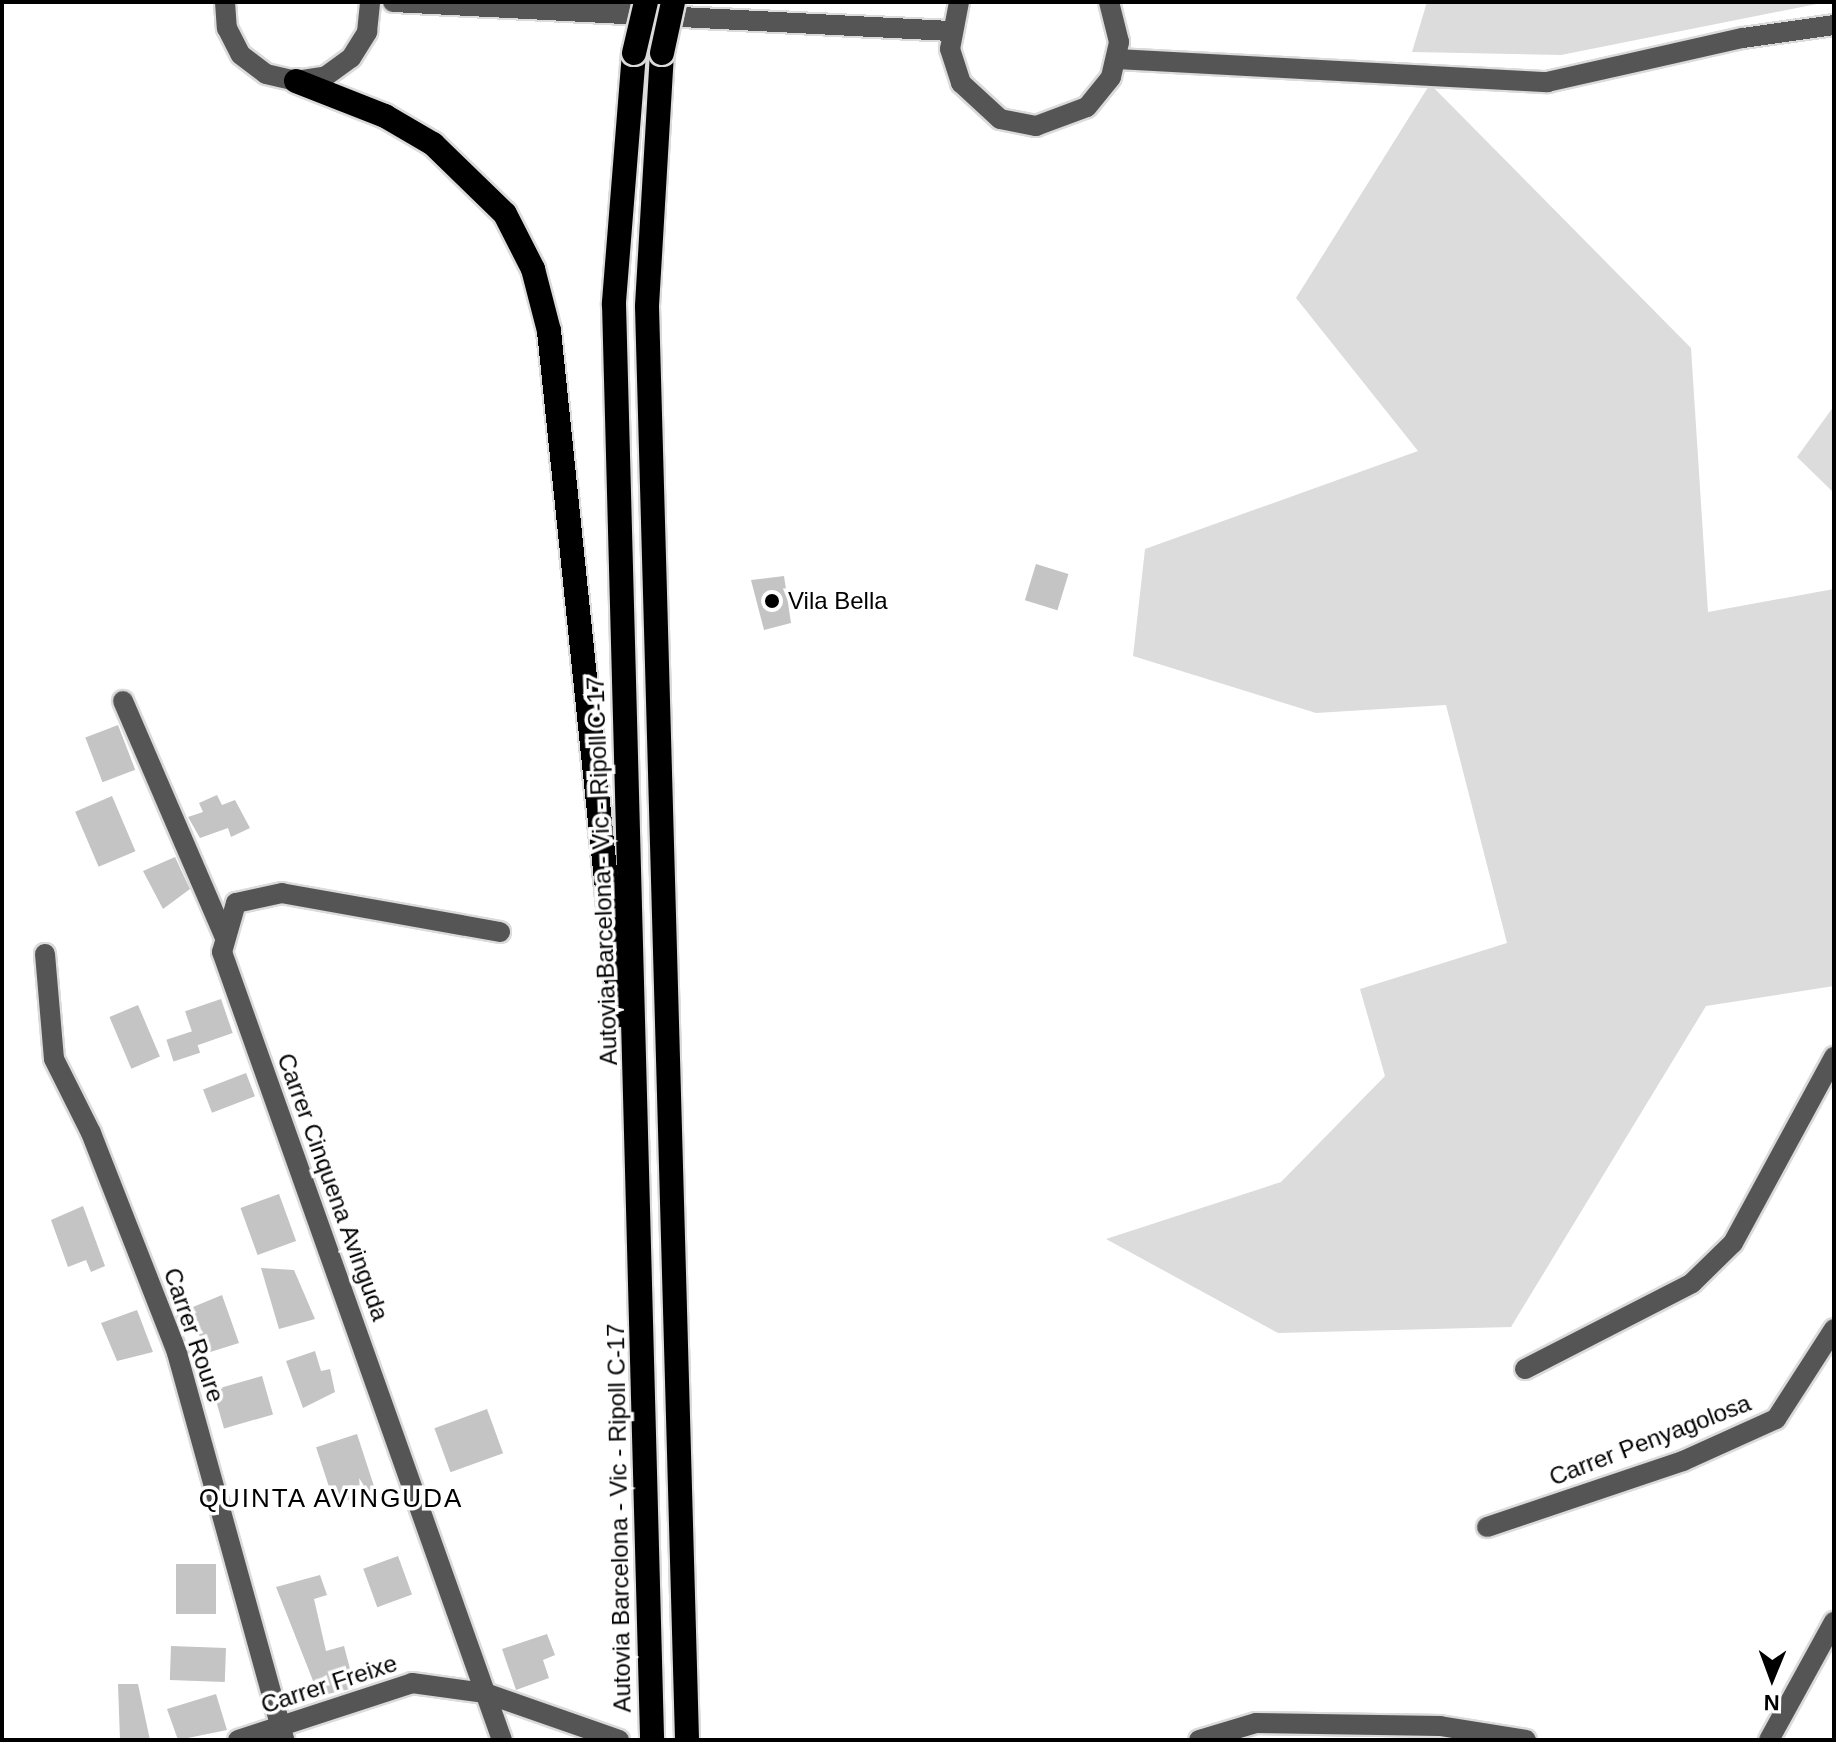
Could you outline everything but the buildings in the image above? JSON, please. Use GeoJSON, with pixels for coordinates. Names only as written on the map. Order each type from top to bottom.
{"type":"FeatureCollection","features":[{"type":"Feature","properties":{"kind":"highway","name":"Autovia Barcelona - Vic - Ripoll C-17"},"geometry":{"type":"LineString","coordinates":[[646,2],[634,53],[614,304],[652,1740]]}},
{"type":"Feature","properties":{"kind":"highway"},"geometry":{"type":"LineString","coordinates":[[673,2],[662,53],[647,307],[687,1740]]}},
{"type":"Feature","properties":{"kind":"highway"},"geometry":{"type":"LineString","coordinates":[[296,81],[385,116],[433,144],[505,214],[533,269],[551,346],[639,1172]]}},
{"type":"Feature","properties":{"kind":"street"},"geometry":{"type":"LineString","coordinates":[[225,2],[227,28],[241,55],[266,74],[296,81],[326,76],[351,58],[367,32],[370,2]]}},
{"type":"Feature","properties":{"kind":"street"},"geometry":{"type":"LineString","coordinates":[[393,2],[950,31]]}},
{"type":"Feature","properties":{"kind":"street"},"geometry":{"type":"LineString","coordinates":[[959,2],[950,31],[953,67],[966,90],[985,110],[1018,124],[1054,123],[1087,107],[1117,59],[1118,26],[1109,2]]}},
{"type":"Feature","properties":{"kind":"street"},"geometry":{"type":"LineString","coordinates":[[1117,59],[1547,82],[1743,38],[1834,25]]}},
{"type":"Feature","properties":{"kind":"street","name":"Carrer Cinquena Avinguda"},"geometry":{"type":"LineString","coordinates":[[123,701],[225,938],[222,952],[502,1740]]}},
{"type":"Feature","properties":{"kind":"street"},"geometry":{"type":"LineString","coordinates":[[225,938],[236,903],[282,893],[500,932]]}},
{"type":"Feature","properties":{"kind":"street","name":"Carrer Roure"},"geometry":{"type":"LineString","coordinates":[[45,954],[54,1059],[91,1133],[177,1353],[282,1734]]}},
{"type":"Feature","properties":{"kind":"street"},"geometry":{"type":"LineString","coordinates":[[1525,1369],[1692,1283],[1733,1243],[1834,1057]]}},
{"type":"Feature","properties":{"kind":"street","name":"Carrer Penyagolosa"},"geometry":{"type":"LineString","coordinates":[[1487,1527],[1683,1461],[1776,1419],[1834,1329]]}},
{"type":"Feature","properties":{"kind":"street"},"geometry":{"type":"LineString","coordinates":[[1769,1740],[1834,1622]]}},
{"type":"Feature","properties":{"kind":"street","name":"Carrer Freixe"},"geometry":{"type":"LineString","coordinates":[[238,1740],[282,1734],[412,1683],[485,1693],[619,1740]]}},
{"type":"Feature","properties":{"kind":"street"},"geometry":{"type":"LineString","coordinates":[[1199,1740],[1256,1723],[1440,1726],[1526,1740]]}},
{"type":"Feature","properties":{"kind":"shaded area"},"geometry":{"type":"Polygon","coordinates":[[[1427,2],[1827,2],[1561,55],[1412,52],[1427,2]]]}},
{"type":"Feature","properties":{"kind":"shaded area"},"geometry":{"type":"Polygon","coordinates":[[[1430,84],[1691,348],[1708,612],[1834,589],[1834,986],[1706,1006],[1511,1327],[1278,1333],[1106,1239],[1281,1182],[1385,1076],[1360,989],[1507,943],[1446,705],[1316,713],[1133,656],[1145,549],[1418,451],[1296,298],[1430,84]]]}},
{"type":"Feature","properties":{"kind":"shaded area"},"geometry":{"type":"Polygon","coordinates":[[[1834,406],[1834,493],[1797,457],[1834,406]]]}},
{"type":"Feature","properties":{"kind":"place","name":"Vila Bella"},"geometry":{"type":"Point","coordinates":[772,601]}},
{"type":"Feature","properties":{"kind":"district","name":"QUINTA AVINGUDA"},"geometry":{"type":"Point","coordinates":[331,1499]}}]}
